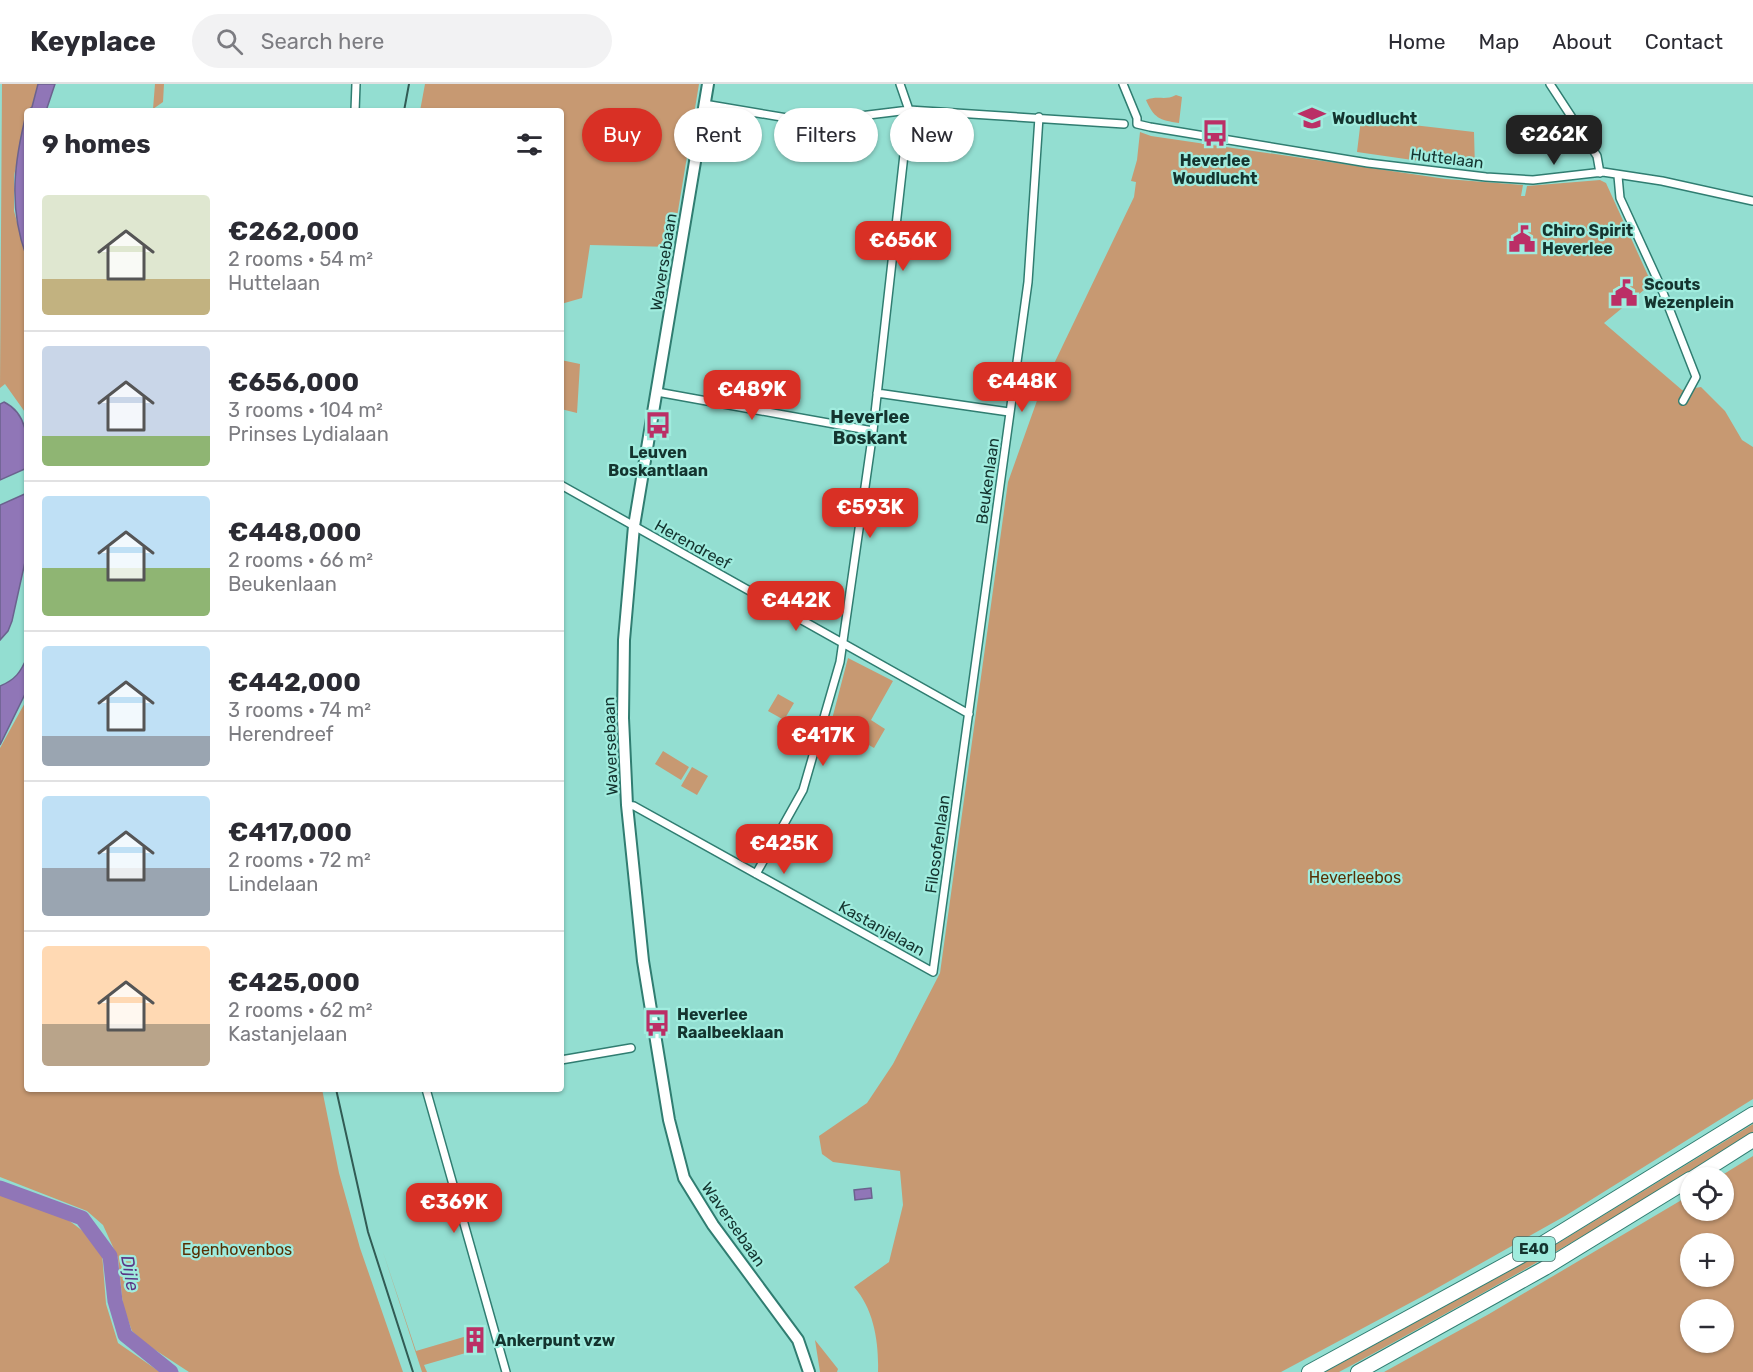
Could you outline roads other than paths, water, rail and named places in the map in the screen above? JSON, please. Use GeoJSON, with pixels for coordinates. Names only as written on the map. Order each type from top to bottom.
{"type":"FeatureCollection","features":[{"type":"Feature","properties":{"kind":"highway","name":"E40"},"geometry":{"type":"LineString","coordinates":[[1309,1372],[1532,1250],[1753,1114]]}},
{"type":"Feature","properties":{"kind":"highway","name":"E40"},"geometry":{"type":"LineString","coordinates":[[1710,1167],[1753,1140]]}},
{"type":"Feature","properties":{"kind":"highway","name":"E40"},"geometry":{"type":"LineString","coordinates":[[1358,1372],[1545,1268],[1680,1185]]}},
{"type":"Feature","properties":{"kind":"street"},"geometry":{"type":"LineString","coordinates":[[355,108],[356,84]]}},
{"type":"Feature","properties":{"kind":"street","name":"Waversebaan"},"geometry":{"type":"LineString","coordinates":[[708,84],[634,526],[624,640],[623,718],[627,805],[643,961],[669,1120],[684,1178],[713,1226],[798,1340],[809,1372]]}},
{"type":"Feature","properties":{"kind":"street"},"geometry":{"type":"LineString","coordinates":[[900,84],[908,108]]}},
{"type":"Feature","properties":{"kind":"street","name":"Huttelaan"},"geometry":{"type":"LineString","coordinates":[[1123,84],[1137,118],[1137,124],[1368,163],[1486,177],[1533,180],[1600,173],[1662,181],[1753,201]]}},
{"type":"Feature","properties":{"kind":"street"},"geometry":{"type":"LineString","coordinates":[[1550,84],[1597,156],[1600,173]]}},
{"type":"Feature","properties":{"kind":"street"},"geometry":{"type":"LineString","coordinates":[[704,104],[811,122],[890,112]]}},
{"type":"Feature","properties":{"kind":"street"},"geometry":{"type":"LineString","coordinates":[[974,114],[1124,124]]}},
{"type":"Feature","properties":{"kind":"street","name":"Beukenlaan"},"geometry":{"type":"LineString","coordinates":[[970,704],[1030,259],[1039,117]]}},
{"type":"Feature","properties":{"kind":"street"},"geometry":{"type":"LineString","coordinates":[[756,874],[803,790],[836,683],[873,431],[903,162]]}},
{"type":"Feature","properties":{"kind":"street"},"geometry":{"type":"LineString","coordinates":[[1618,176],[1620,198],[1660,285],[1696,377],[1683,400]]}},
{"type":"Feature","properties":{"kind":"street"},"geometry":{"type":"LineString","coordinates":[[657,392],[873,431]]}},
{"type":"Feature","properties":{"kind":"street"},"geometry":{"type":"LineString","coordinates":[[877,393],[1009,412]]}},
{"type":"Feature","properties":{"kind":"street","name":"Herendreef"},"geometry":{"type":"LineString","coordinates":[[564,487],[968,716]]}},
{"type":"Feature","properties":{"kind":"street","name":"Filosofenlaan"},"geometry":{"type":"LineString","coordinates":[[933,972],[970,704]]}},
{"type":"Feature","properties":{"kind":"street","name":"Kastanjelaan"},"geometry":{"type":"LineString","coordinates":[[627,805],[634,806],[933,972]]}},
{"type":"Feature","properties":{"kind":"street"},"geometry":{"type":"LineString","coordinates":[[564,1059],[631,1048]]}},
{"type":"Feature","properties":{"kind":"street"},"geometry":{"type":"LineString","coordinates":[[427,1092],[506,1372]]}},
{"type":"Feature","properties":{"kind":"waterway","name":"Dijle"},"geometry":{"type":"LineString","coordinates":[[0,1188],[82,1218],[110,1256],[115,1301],[125,1335],[171,1372]]}},
{"type":"Feature","properties":{"kind":"railway"},"geometry":{"type":"LineString","coordinates":[[405,108],[409,84]]}},
{"type":"Feature","properties":{"kind":"railway"},"geometry":{"type":"LineString","coordinates":[[337,1092],[368,1232],[413,1372]]}},
{"type":"Feature","properties":{"kind":"place","name":"Woudlucht"},"geometry":{"type":"Point","coordinates":[1312,118]}},
{"type":"Feature","properties":{"kind":"place","name":"Heverlee Woudlucht"},"geometry":{"type":"Point","coordinates":[1215,133]}},
{"type":"Feature","properties":{"kind":"place","name":"Chiro Spirit Heverlee"},"geometry":{"type":"Point","coordinates":[1522,239]}},
{"type":"Feature","properties":{"kind":"place","name":"Scouts Wezenplein"},"geometry":{"type":"Point","coordinates":[1624,293]}},
{"type":"Feature","properties":{"kind":"place","name":"Leuven Boskantlaan"},"geometry":{"type":"Point","coordinates":[658,425]}},
{"type":"Feature","properties":{"kind":"place","name":"Heverlee Raalbeeklaan"},"geometry":{"type":"Point","coordinates":[657,1023]}},
{"type":"Feature","properties":{"kind":"place","name":"Ankerpunt vzw"},"geometry":{"type":"Point","coordinates":[475,1340]}},
{"type":"Feature","properties":{"kind":"district","name":"Heverlee Boskant"},"geometry":{"type":"Point","coordinates":[870,427]}},
{"type":"Feature","properties":{"kind":"park label","name":"Heverleebos"},"geometry":{"type":"Point","coordinates":[1355,877]}},
{"type":"Feature","properties":{"kind":"park label","name":"Egenhovenbos"},"geometry":{"type":"Point","coordinates":[237,1249]}}]}
